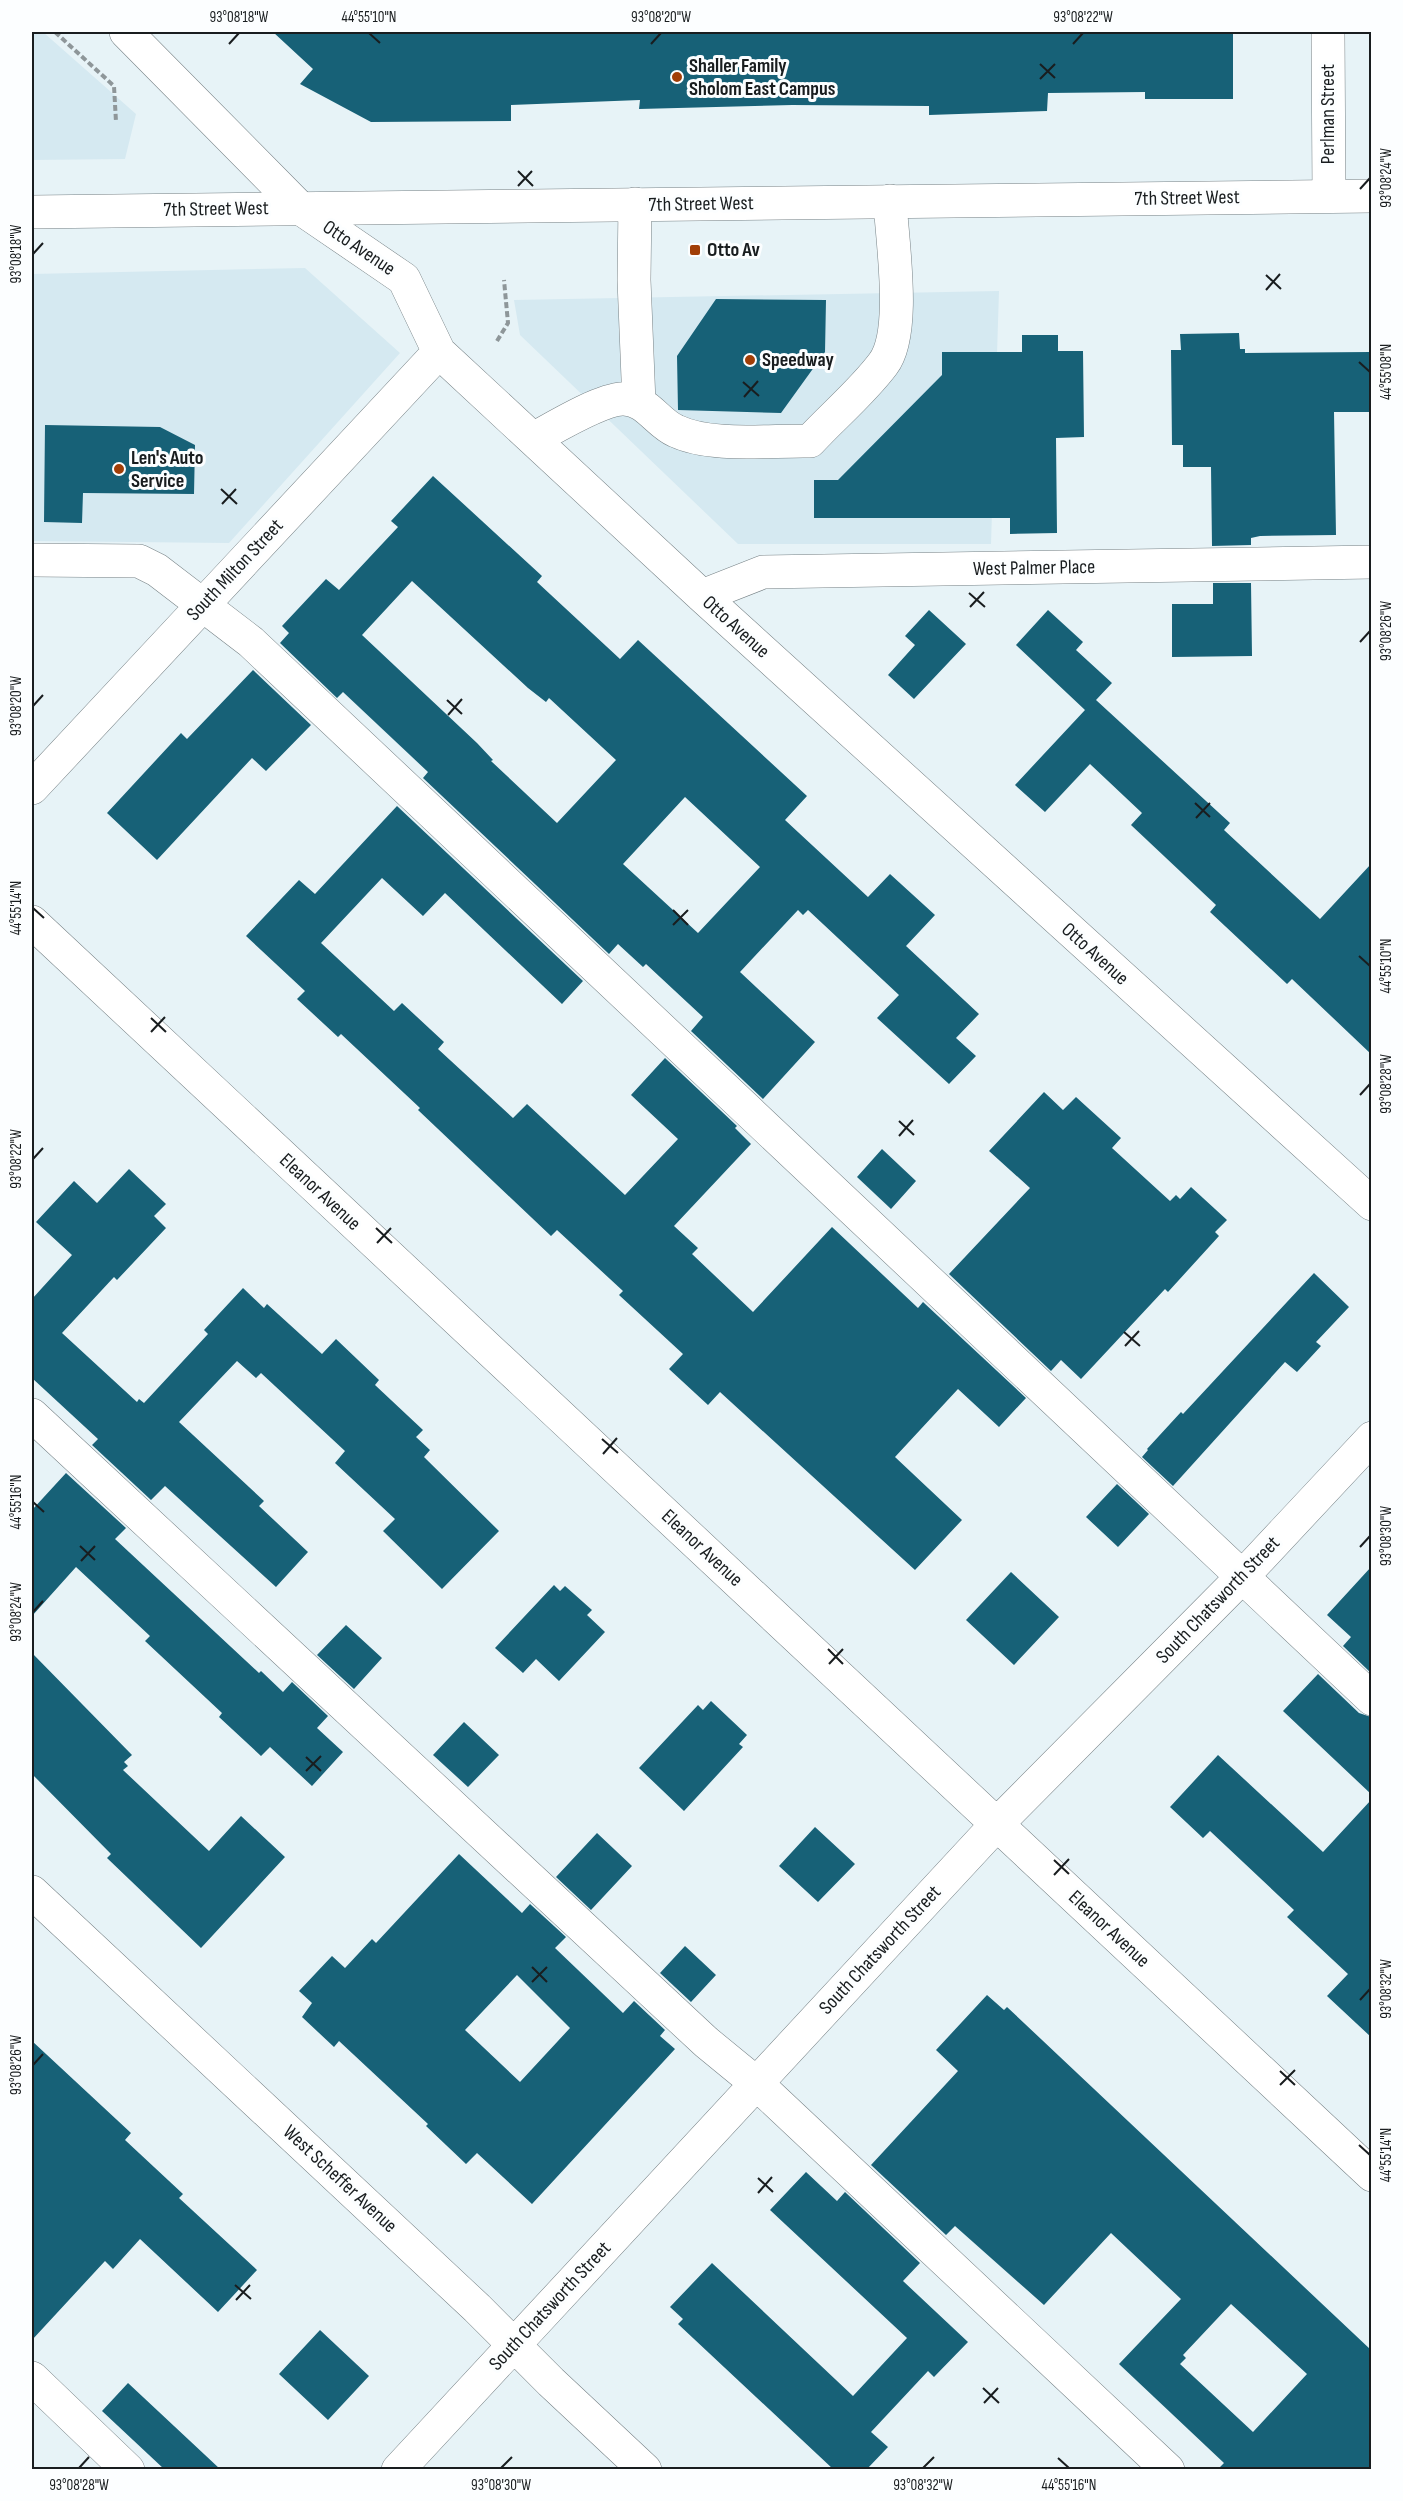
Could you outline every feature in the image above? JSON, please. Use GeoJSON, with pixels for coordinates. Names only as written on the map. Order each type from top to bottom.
{"type":"FeatureCollection","features":[{"type":"Feature","properties":{"kind":"street","name":"Otto Avenue"},"geometry":{"type":"LineString","coordinates":[[126,32],[300,208],[404,279],[439,352],[702,596],[1371,1204]]}},
{"type":"Feature","properties":{"kind":"street","name":"Perlman Street"},"geometry":{"type":"LineString","coordinates":[[1328,32],[1329,196]]}},
{"type":"Feature","properties":{"kind":"street","name":"7th Street West"},"geometry":{"type":"LineString","coordinates":[[32,212],[1371,196]]}},
{"type":"Feature","properties":{"kind":"street"},"geometry":{"type":"LineString","coordinates":[[533,439],[589,411],[621,399],[639,403],[675,431],[701,440],[810,441],[884,363],[895,336],[895,274],[890,201]]}},
{"type":"Feature","properties":{"kind":"street"},"geometry":{"type":"LineString","coordinates":[[635,204],[634,280],[639,403]]}},
{"type":"Feature","properties":{"kind":"street","name":"South Milton Street"},"geometry":{"type":"LineString","coordinates":[[32,788],[439,352]]}},
{"type":"Feature","properties":{"kind":"street"},"geometry":{"type":"LineString","coordinates":[[32,560],[140,561],[157,570],[251,642],[1371,1699]]}},
{"type":"Feature","properties":{"kind":"street","name":"West Palmer Place"},"geometry":{"type":"LineString","coordinates":[[702,596],[763,572],[1371,562]]}},
{"type":"Feature","properties":{"kind":"street","name":"Eleanor Avenue"},"geometry":{"type":"LineString","coordinates":[[32,922],[1371,2175]]}},
{"type":"Feature","properties":{"kind":"street"},"geometry":{"type":"LineString","coordinates":[[32,1414],[698,2034],[756,2083],[1168,2469]]}},
{"type":"Feature","properties":{"kind":"street","name":"South Chatsworth Street"},"geometry":{"type":"LineString","coordinates":[[398,2469],[997,1824],[1241,1578],[1371,1438]]}},
{"type":"Feature","properties":{"kind":"street","name":"West Scheffer Avenue"},"geometry":{"type":"LineString","coordinates":[[32,1892],[477,2308],[645,2469]]}},
{"type":"Feature","properties":{"kind":"street"},"geometry":{"type":"LineString","coordinates":[[32,2378],[129,2469]]}},
{"type":"Feature","properties":{"kind":"path"},"geometry":{"type":"LineString","coordinates":[[55,32],[114,86],[116,122]]}},
{"type":"Feature","properties":{"kind":"path"},"geometry":{"type":"LineString","coordinates":[[497,341],[508,323],[504,280]]}},
{"type":"Feature","properties":{"kind":"shaded area"},"geometry":{"type":"Polygon","coordinates":[[[32,32],[43,32],[136,114],[125,159],[32,160],[32,32]]]}},
{"type":"Feature","properties":{"kind":"shaded area"},"geometry":{"type":"Polygon","coordinates":[[[305,268],[400,353],[229,543],[32,541],[32,274],[305,268]]]}},
{"type":"Feature","properties":{"kind":"shaded area"},"geometry":{"type":"Polygon","coordinates":[[[999,291],[991,544],[738,544],[520,335],[514,300],[999,291]]]}},
{"type":"Feature","properties":{"kind":"building","name":"Shaller Family Sholom East Campus"},"geometry":{"type":"Polygon","coordinates":[[[273,32],[1233,32],[1233,99],[1145,99],[1145,92],[1048,93],[1047,111],[929,115],[929,106],[792,105],[639,109],[640,100],[511,105],[511,121],[371,122],[300,84],[313,69],[273,32]]]}},
{"type":"Feature","properties":{"kind":"building"},"geometry":{"type":"Polygon","coordinates":[[[716,299],[826,300],[825,352],[781,413],[678,410],[677,356],[716,299]]]}},
{"type":"Feature","properties":{"kind":"building"},"geometry":{"type":"Polygon","coordinates":[[[1239,333],[1240,349],[1245,349],[1245,353],[1371,352],[1371,412],[1334,412],[1336,535],[1260,536],[1251,538],[1251,545],[1212,546],[1211,467],[1183,467],[1183,445],[1172,445],[1171,350],[1181,350],[1180,334],[1239,333]]]}},
{"type":"Feature","properties":{"kind":"building"},"geometry":{"type":"Polygon","coordinates":[[[1022,335],[1058,335],[1058,351],[1083,351],[1084,437],[1056,438],[1057,533],[1010,534],[1010,518],[814,518],[814,480],[838,480],[942,375],[942,352],[1022,352],[1022,335]]]}},
{"type":"Feature","properties":{"kind":"building","name":"Len's Auto Service"},"geometry":{"type":"Polygon","coordinates":[[[45,425],[160,427],[195,445],[194,494],[83,493],[82,523],[44,522],[45,425]]]}},
{"type":"Feature","properties":{"kind":"building"},"geometry":{"type":"Polygon","coordinates":[[[433,476],[542,576],[537,582],[620,659],[638,640],[807,796],[785,820],[868,897],[890,874],[935,915],[906,946],[979,1014],[956,1038],[976,1056],[949,1084],[877,1018],[899,995],[808,910],[803,915],[798,910],[740,972],[815,1042],[763,1099],[691,1031],[703,1017],[646,964],[643,967],[618,944],[609,954],[423,778],[428,772],[343,692],[337,698],[280,643],[289,633],[282,626],[326,579],[339,590],[398,527],[391,521],[433,476]],[[412,581],[362,635],[477,743],[493,760],[491,761],[557,823],[616,760],[549,698],[546,702],[528,688],[412,581]],[[685,797],[623,864],[698,933],[760,867],[685,797]]]}},
{"type":"Feature","properties":{"kind":"building"},"geometry":{"type":"Polygon","coordinates":[[[1213,583],[1251,583],[1252,656],[1172,657],[1172,604],[1213,604],[1213,583]]]}},
{"type":"Feature","properties":{"kind":"building"},"geometry":{"type":"Polygon","coordinates":[[[929,610],[966,644],[914,699],[888,675],[915,645],[905,636],[929,610]]]}},
{"type":"Feature","properties":{"kind":"building"},"geometry":{"type":"Polygon","coordinates":[[[1048,610],[1083,642],[1076,650],[1112,683],[1096,700],[1230,823],[1224,830],[1320,919],[1371,864],[1371,1054],[1292,979],[1287,984],[1210,912],[1216,905],[1131,825],[1142,813],[1090,764],[1045,812],[1015,785],[1085,710],[1016,645],[1048,610]]]}},
{"type":"Feature","properties":{"kind":"building"},"geometry":{"type":"Polygon","coordinates":[[[253,670],[311,725],[266,771],[252,758],[157,860],[107,813],[181,733],[187,739],[253,670]]]}},
{"type":"Feature","properties":{"kind":"building"},"geometry":{"type":"Polygon","coordinates":[[[397,806],[583,981],[562,1004],[445,893],[423,916],[382,878],[321,943],[394,1011],[402,1003],[444,1042],[438,1049],[513,1118],[527,1104],[625,1195],[678,1139],[631,1095],[665,1058],[737,1126],[735,1128],[751,1144],[674,1226],[698,1248],[692,1254],[753,1312],[832,1227],[918,1308],[923,1302],[1026,1398],[999,1427],[958,1389],[895,1457],[962,1520],[915,1570],[720,1392],[708,1405],[669,1369],[683,1354],[619,1295],[623,1291],[557,1230],[551,1236],[341,1034],[338,1037],[297,999],[305,991],[246,936],[299,880],[315,894],[397,806]]]}},
{"type":"Feature","properties":{"kind":"building"},"geometry":{"type":"Polygon","coordinates":[[[1044,1092],[1063,1110],[1076,1097],[1121,1138],[1112,1148],[1170,1201],[1176,1195],[1180,1199],[1191,1187],[1227,1220],[1215,1232],[1219,1236],[1168,1292],[1165,1289],[1081,1379],[1061,1360],[1051,1371],[949,1274],[1030,1188],[989,1151],[1044,1092]]]}},
{"type":"Feature","properties":{"kind":"building"},"geometry":{"type":"Polygon","coordinates":[[[882,1149],[916,1181],[891,1209],[857,1177],[882,1149]]]}},
{"type":"Feature","properties":{"kind":"building"},"geometry":{"type":"Polygon","coordinates":[[[129,1169],[166,1204],[154,1216],[166,1228],[117,1280],[114,1277],[62,1333],[137,1402],[139,1399],[144,1403],[208,1334],[204,1330],[243,1288],[264,1308],[267,1304],[322,1354],[336,1339],[379,1380],[375,1385],[423,1430],[416,1437],[430,1450],[424,1457],[499,1531],[442,1589],[383,1531],[395,1519],[335,1463],[345,1451],[261,1373],[256,1378],[237,1361],[179,1422],[264,1501],[259,1506],[308,1552],[276,1587],[165,1486],[151,1500],[92,1445],[98,1439],[32,1378],[32,1299],[72,1255],[36,1222],[74,1181],[97,1203],[129,1169]]]}},
{"type":"Feature","properties":{"kind":"building"},"geometry":{"type":"Polygon","coordinates":[[[1314,1273],[1349,1307],[1316,1342],[1321,1346],[1297,1372],[1285,1362],[1173,1486],[1142,1457],[1147,1449],[1181,1412],[1183,1414],[1314,1273]]]}},
{"type":"Feature","properties":{"kind":"building"},"geometry":{"type":"Polygon","coordinates":[[[66,1473],[126,1528],[115,1539],[259,1673],[261,1671],[283,1692],[292,1682],[328,1716],[317,1728],[343,1752],[312,1786],[270,1747],[261,1756],[219,1717],[222,1713],[145,1641],[150,1636],[76,1567],[32,1616],[32,1510],[66,1473]]]}},
{"type":"Feature","properties":{"kind":"building"},"geometry":{"type":"Polygon","coordinates":[[[1117,1484],[1149,1514],[1118,1547],[1086,1517],[1117,1484]]]}},
{"type":"Feature","properties":{"kind":"building"},"geometry":{"type":"Polygon","coordinates":[[[1371,1567],[1371,1673],[1343,1646],[1351,1637],[1327,1615],[1371,1567]]]}},
{"type":"Feature","properties":{"kind":"building"},"geometry":{"type":"Polygon","coordinates":[[[1011,1572],[1059,1617],[1014,1665],[966,1620],[1011,1572]]]}},
{"type":"Feature","properties":{"kind":"building"},"geometry":{"type":"Polygon","coordinates":[[[554,1585],[560,1591],[565,1586],[592,1610],[587,1615],[605,1632],[559,1681],[536,1659],[523,1673],[495,1648],[554,1585]]]}},
{"type":"Feature","properties":{"kind":"building"},"geometry":{"type":"Polygon","coordinates":[[[346,1625],[382,1658],[354,1689],[317,1655],[346,1625]]]}},
{"type":"Feature","properties":{"kind":"building"},"geometry":{"type":"Polygon","coordinates":[[[32,1653],[132,1755],[124,1762],[128,1766],[123,1770],[209,1851],[241,1816],[285,1857],[201,1948],[107,1858],[111,1854],[32,1774],[32,1653]]]}},
{"type":"Feature","properties":{"kind":"building"},"geometry":{"type":"Polygon","coordinates":[[[1318,1674],[1359,1713],[1371,1717],[1371,1794],[1283,1711],[1318,1674]]]}},
{"type":"Feature","properties":{"kind":"building"},"geometry":{"type":"Polygon","coordinates":[[[711,1701],[747,1735],[739,1744],[743,1747],[684,1811],[639,1768],[698,1705],[703,1710],[711,1701]]]}},
{"type":"Feature","properties":{"kind":"building"},"geometry":{"type":"Polygon","coordinates":[[[464,1722],[499,1755],[468,1787],[433,1755],[464,1722]]]}},
{"type":"Feature","properties":{"kind":"building"},"geometry":{"type":"Polygon","coordinates":[[[1218,1755],[1323,1852],[1371,1800],[1371,2037],[1327,1996],[1348,1974],[1287,1917],[1294,1910],[1210,1831],[1203,1838],[1170,1807],[1218,1755]]]}},
{"type":"Feature","properties":{"kind":"building"},"geometry":{"type":"Polygon","coordinates":[[[815,1827],[855,1864],[818,1902],[779,1866],[815,1827]]]}},
{"type":"Feature","properties":{"kind":"building"},"geometry":{"type":"Polygon","coordinates":[[[597,1833],[632,1866],[591,1910],[556,1877],[597,1833]]]}},
{"type":"Feature","properties":{"kind":"building"},"geometry":{"type":"Polygon","coordinates":[[[459,1854],[522,1913],[530,1904],[566,1937],[555,1948],[623,2013],[634,2001],[665,2030],[660,2036],[675,2049],[532,2204],[477,2153],[466,2164],[426,2126],[428,2124],[339,2041],[334,2047],[302,2017],[312,2003],[299,1991],[332,1956],[345,1968],[372,1939],[376,1943],[459,1854]],[[517,1975],[465,2030],[520,2082],[570,2028],[517,1975]]]}},
{"type":"Feature","properties":{"kind":"building"},"geometry":{"type":"Polygon","coordinates":[[[685,1946],[716,1975],[691,2002],[660,1973],[685,1946]]]}},
{"type":"Feature","properties":{"kind":"building"},"geometry":{"type":"Polygon","coordinates":[[[987,1995],[1004,2010],[1007,2007],[1371,2350],[1371,2469],[1218,2469],[1224,2463],[1119,2364],[1181,2299],[1111,2233],[1044,2305],[955,2226],[946,2235],[871,2165],[958,2071],[936,2050],[987,1995]],[[1231,2304],[1183,2355],[1186,2358],[1180,2364],[1253,2432],[1307,2374],[1231,2304]]]}},
{"type":"Feature","properties":{"kind":"building"},"geometry":{"type":"Polygon","coordinates":[[[32,2041],[131,2133],[125,2140],[183,2194],[179,2198],[257,2270],[218,2312],[140,2239],[113,2269],[105,2261],[32,2340],[32,2041]]]}},
{"type":"Feature","properties":{"kind":"building"},"geometry":{"type":"Polygon","coordinates":[[[806,2172],[837,2201],[845,2192],[920,2263],[903,2281],[968,2342],[934,2377],[928,2371],[871,2432],[888,2447],[867,2469],[833,2469],[678,2324],[683,2319],[670,2307],[712,2263],[853,2396],[907,2338],[770,2210],[806,2172]]]}},
{"type":"Feature","properties":{"kind":"building"},"geometry":{"type":"Polygon","coordinates":[[[320,2330],[369,2376],[328,2420],[279,2374],[320,2330]]]}},
{"type":"Feature","properties":{"kind":"building"},"geometry":{"type":"Polygon","coordinates":[[[128,2383],[220,2469],[164,2469],[102,2411],[128,2383]]]}},
{"type":"Feature","properties":{"kind":"place","name":"Shaller Family Sholom East Campus"},"geometry":{"type":"Point","coordinates":[677,77]}},
{"type":"Feature","properties":{"kind":"place","name":"Otto Av"},"geometry":{"type":"Point","coordinates":[695,250]}},
{"type":"Feature","properties":{"kind":"place","name":"Speedway"},"geometry":{"type":"Point","coordinates":[750,360]}},
{"type":"Feature","properties":{"kind":"place","name":"Len's Auto Service"},"geometry":{"type":"Point","coordinates":[119,469]}}]}
